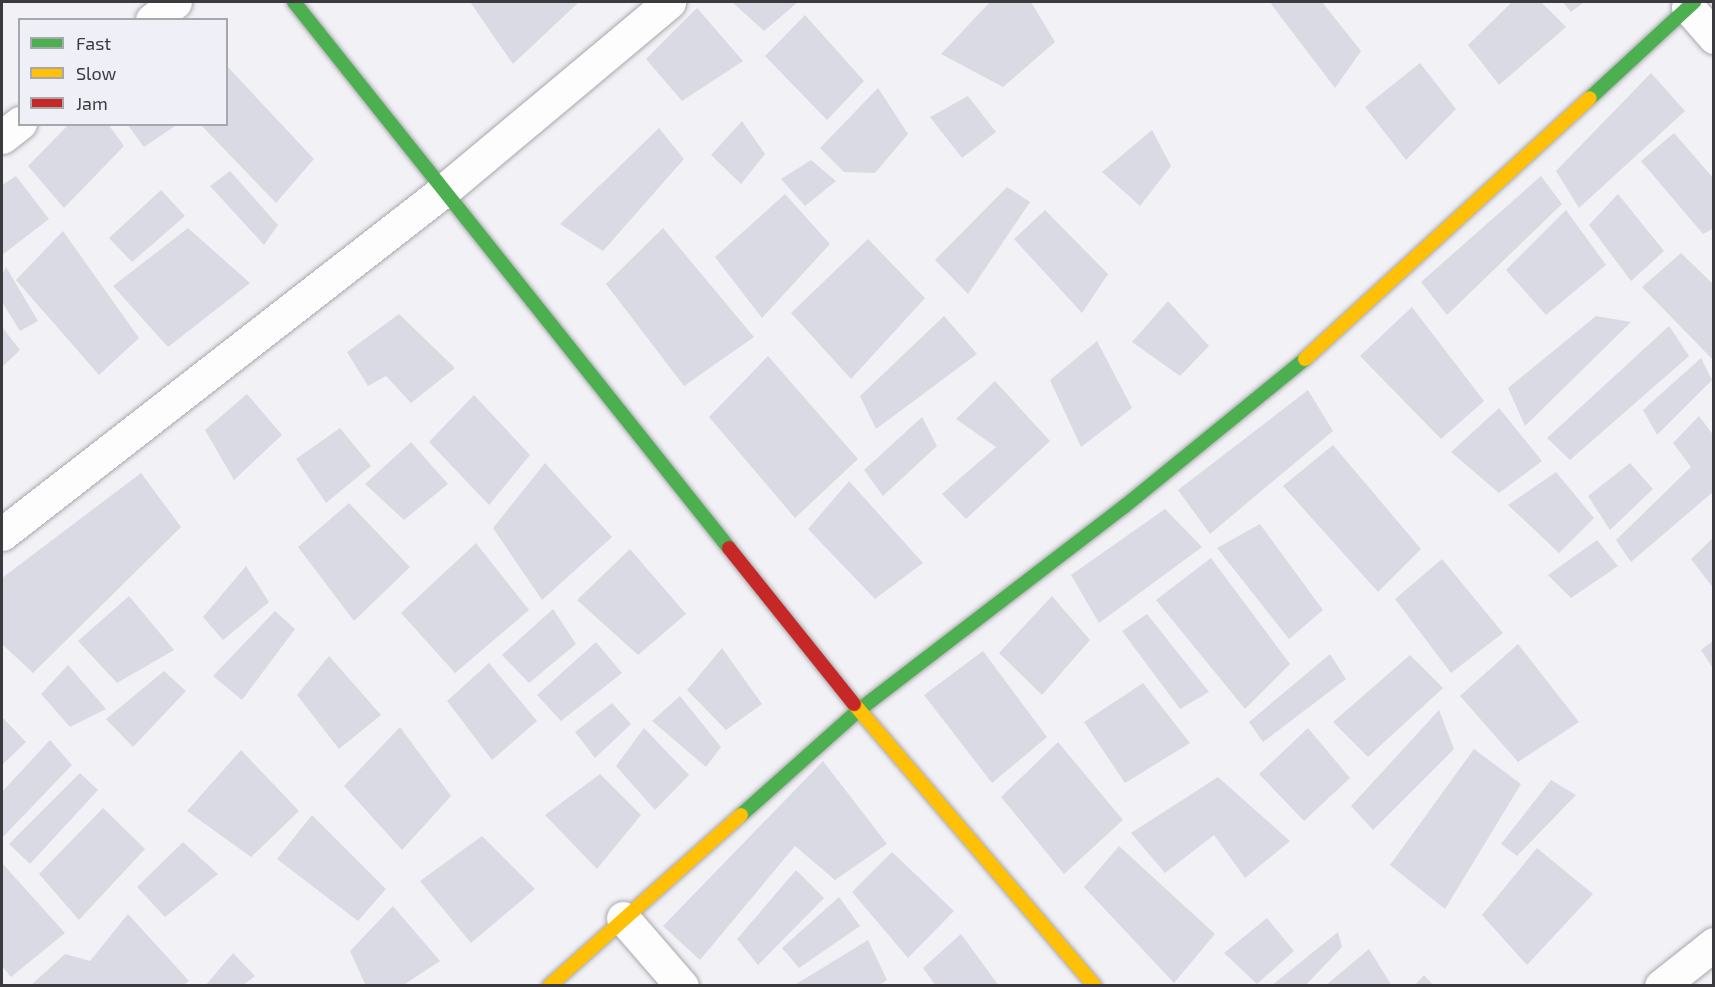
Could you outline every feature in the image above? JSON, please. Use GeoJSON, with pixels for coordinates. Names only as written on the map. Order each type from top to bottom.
{"type":"FeatureCollection","features":[{"type":"Feature","properties":{"kind":"street"},"geometry":{"type":"LineString","coordinates":[[155,18],[175,2]]}},
{"type":"Feature","properties":{"kind":"street"},"geometry":{"type":"LineString","coordinates":[[294,2],[442,192],[859,710],[1095,986]]}},
{"type":"Feature","properties":{"kind":"street"},"geometry":{"type":"LineString","coordinates":[[2,534],[442,192],[669,2]]}},
{"type":"Feature","properties":{"kind":"street"},"geometry":{"type":"LineString","coordinates":[[549,986],[859,710],[1125,506],[1330,339],[1691,4],[1713,37]]}},
{"type":"Feature","properties":{"kind":"street"},"geometry":{"type":"LineString","coordinates":[[2,137],[18,125]]}},
{"type":"Feature","properties":{"kind":"street"},"geometry":{"type":"LineString","coordinates":[[623,918],[682,986]]}},
{"type":"Feature","properties":{"kind":"street"},"geometry":{"type":"LineString","coordinates":[[1661,986],[1713,944]]}},
{"type":"Feature","properties":{"kind":"building"},"geometry":{"type":"Polygon","coordinates":[[[470,2],[579,2],[513,64],[470,2]]]}},
{"type":"Feature","properties":{"kind":"building"},"geometry":{"type":"Polygon","coordinates":[[[732,2],[798,2],[764,31],[732,2]]]}},
{"type":"Feature","properties":{"kind":"building"},"geometry":{"type":"Polygon","coordinates":[[[990,2],[1031,2],[1055,42],[1003,87],[941,54],[990,2]]]}},
{"type":"Feature","properties":{"kind":"building"},"geometry":{"type":"Polygon","coordinates":[[[1274,2],[1322,2],[1361,51],[1335,88],[1271,4],[1274,2]]]}},
{"type":"Feature","properties":{"kind":"building"},"geometry":{"type":"Polygon","coordinates":[[[1512,2],[1541,2],[1566,27],[1499,85],[1468,45],[1512,2]]]}},
{"type":"Feature","properties":{"kind":"building"},"geometry":{"type":"Polygon","coordinates":[[[1563,2],[1584,2],[1571,12],[1563,2]]]}},
{"type":"Feature","properties":{"kind":"building"},"geometry":{"type":"Polygon","coordinates":[[[697,8],[743,61],[682,101],[646,59],[697,8]]]}},
{"type":"Feature","properties":{"kind":"building"},"geometry":{"type":"Polygon","coordinates":[[[805,15],[864,81],[827,120],[765,56],[805,15]]]}},
{"type":"Feature","properties":{"kind":"building"},"geometry":{"type":"Polygon","coordinates":[[[1420,63],[1456,109],[1406,160],[1365,107],[1420,63]]]}},
{"type":"Feature","properties":{"kind":"building"},"geometry":{"type":"Polygon","coordinates":[[[228,67],[314,159],[276,203],[202,126],[228,126],[228,67]]]}},
{"type":"Feature","properties":{"kind":"building"},"geometry":{"type":"Polygon","coordinates":[[[1651,73],[1685,111],[1579,208],[1556,171],[1651,73]]]}},
{"type":"Feature","properties":{"kind":"building"},"geometry":{"type":"Polygon","coordinates":[[[878,88],[908,134],[875,173],[844,172],[820,148],[878,88]]]}},
{"type":"Feature","properties":{"kind":"building"},"geometry":{"type":"Polygon","coordinates":[[[968,96],[996,132],[962,158],[930,117],[968,96]]]}},
{"type":"Feature","properties":{"kind":"building"},"geometry":{"type":"Polygon","coordinates":[[[742,121],[765,154],[741,184],[711,155],[742,121]]]}},
{"type":"Feature","properties":{"kind":"building"},"geometry":{"type":"Polygon","coordinates":[[[67,126],[109,126],[124,146],[64,208],[28,166],[67,126]]]}},
{"type":"Feature","properties":{"kind":"building"},"geometry":{"type":"Polygon","coordinates":[[[128,126],[175,126],[144,147],[128,126]]]}},
{"type":"Feature","properties":{"kind":"building"},"geometry":{"type":"Polygon","coordinates":[[[659,128],[684,159],[603,251],[560,224],[659,128]]]}},
{"type":"Feature","properties":{"kind":"building"},"geometry":{"type":"Polygon","coordinates":[[[1152,130],[1171,166],[1140,206],[1102,172],[1152,130]]]}},
{"type":"Feature","properties":{"kind":"building"},"geometry":{"type":"Polygon","coordinates":[[[1674,133],[1714,179],[1714,228],[1703,234],[1641,161],[1674,133]]]}},
{"type":"Feature","properties":{"kind":"building"},"geometry":{"type":"Polygon","coordinates":[[[811,160],[836,181],[805,206],[781,179],[811,160]]]}},
{"type":"Feature","properties":{"kind":"building"},"geometry":{"type":"Polygon","coordinates":[[[230,171],[278,225],[264,245],[210,186],[230,171]]]}},
{"type":"Feature","properties":{"kind":"building"},"geometry":{"type":"Polygon","coordinates":[[[16,176],[49,219],[2,255],[2,185],[16,176]]]}},
{"type":"Feature","properties":{"kind":"building"},"geometry":{"type":"Polygon","coordinates":[[[1541,176],[1562,204],[1447,315],[1421,282],[1541,176]]]}},
{"type":"Feature","properties":{"kind":"building"},"geometry":{"type":"Polygon","coordinates":[[[1007,187],[1030,202],[968,294],[935,260],[1007,187]]]}},
{"type":"Feature","properties":{"kind":"building"},"geometry":{"type":"Polygon","coordinates":[[[161,190],[185,216],[132,262],[109,238],[161,190]]]}},
{"type":"Feature","properties":{"kind":"building"},"geometry":{"type":"Polygon","coordinates":[[[785,194],[830,244],[762,318],[715,257],[785,194]]]}},
{"type":"Feature","properties":{"kind":"building"},"geometry":{"type":"Polygon","coordinates":[[[1618,194],[1664,251],[1631,281],[1589,225],[1618,194]]]}},
{"type":"Feature","properties":{"kind":"building"},"geometry":{"type":"Polygon","coordinates":[[[1045,210],[1108,274],[1082,313],[1014,239],[1045,210]]]}},
{"type":"Feature","properties":{"kind":"building"},"geometry":{"type":"Polygon","coordinates":[[[1566,210],[1606,265],[1546,315],[1506,270],[1566,210]]]}},
{"type":"Feature","properties":{"kind":"building"},"geometry":{"type":"Polygon","coordinates":[[[188,228],[250,283],[168,347],[113,286],[188,228]]]}},
{"type":"Feature","properties":{"kind":"building"},"geometry":{"type":"Polygon","coordinates":[[[663,228],[754,337],[684,386],[606,284],[663,228]]]}},
{"type":"Feature","properties":{"kind":"building"},"geometry":{"type":"Polygon","coordinates":[[[63,231],[139,338],[99,375],[16,280],[63,231]]]}},
{"type":"Feature","properties":{"kind":"building"},"geometry":{"type":"Polygon","coordinates":[[[868,239],[925,298],[851,379],[791,313],[868,239]]]}},
{"type":"Feature","properties":{"kind":"building"},"geometry":{"type":"Polygon","coordinates":[[[1681,253],[1714,285],[1714,361],[1642,287],[1681,253]]]}},
{"type":"Feature","properties":{"kind":"building"},"geometry":{"type":"Polygon","coordinates":[[[6,267],[38,321],[20,331],[2,302],[2,275],[6,267]]]}},
{"type":"Feature","properties":{"kind":"building"},"geometry":{"type":"Polygon","coordinates":[[[1168,301],[1209,346],[1180,376],[1132,342],[1168,301]]]}},
{"type":"Feature","properties":{"kind":"building"},"geometry":{"type":"Polygon","coordinates":[[[1412,307],[1484,401],[1441,439],[1360,356],[1412,307]]]}},
{"type":"Feature","properties":{"kind":"building"},"geometry":{"type":"Polygon","coordinates":[[[399,314],[455,368],[411,403],[386,376],[368,386],[347,352],[399,314]]]}},
{"type":"Feature","properties":{"kind":"building"},"geometry":{"type":"Polygon","coordinates":[[[944,316],[977,354],[876,429],[860,396],[944,316]]]}},
{"type":"Feature","properties":{"kind":"building"},"geometry":{"type":"Polygon","coordinates":[[[1596,316],[1631,322],[1525,426],[1508,388],[1596,316]]]}},
{"type":"Feature","properties":{"kind":"building"},"geometry":{"type":"Polygon","coordinates":[[[1669,326],[1689,356],[1570,460],[1547,438],[1669,326]]]}},
{"type":"Feature","properties":{"kind":"building"},"geometry":{"type":"Polygon","coordinates":[[[2,327],[20,350],[2,367],[2,327]]]}},
{"type":"Feature","properties":{"kind":"building"},"geometry":{"type":"Polygon","coordinates":[[[1097,341],[1132,408],[1081,447],[1050,380],[1097,341]]]}},
{"type":"Feature","properties":{"kind":"building"},"geometry":{"type":"Polygon","coordinates":[[[768,356],[858,459],[795,518],[709,417],[768,356]]]}},
{"type":"Feature","properties":{"kind":"building"},"geometry":{"type":"Polygon","coordinates":[[[1701,358],[1712,380],[1657,435],[1643,410],[1701,358]]]}},
{"type":"Feature","properties":{"kind":"building"},"geometry":{"type":"Polygon","coordinates":[[[995,381],[1050,441],[966,519],[942,494],[996,447],[956,419],[995,381]]]}},
{"type":"Feature","properties":{"kind":"building"},"geometry":{"type":"Polygon","coordinates":[[[1308,390],[1333,431],[1210,534],[1178,490],[1308,390]]]}},
{"type":"Feature","properties":{"kind":"building"},"geometry":{"type":"Polygon","coordinates":[[[247,394],[282,435],[234,480],[205,430],[247,394]]]}},
{"type":"Feature","properties":{"kind":"building"},"geometry":{"type":"Polygon","coordinates":[[[474,395],[530,455],[489,505],[429,442],[474,395]]]}},
{"type":"Feature","properties":{"kind":"building"},"geometry":{"type":"Polygon","coordinates":[[[1499,408],[1542,461],[1499,493],[1451,452],[1499,408]]]}},
{"type":"Feature","properties":{"kind":"building"},"geometry":{"type":"Polygon","coordinates":[[[1699,416],[1714,436],[1714,491],[1631,562],[1616,540],[1691,467],[1673,443],[1699,416]]]}},
{"type":"Feature","properties":{"kind":"building"},"geometry":{"type":"Polygon","coordinates":[[[922,417],[937,446],[883,496],[864,470],[922,417]]]}},
{"type":"Feature","properties":{"kind":"building"},"geometry":{"type":"Polygon","coordinates":[[[340,428],[371,466],[326,503],[296,459],[340,428]]]}},
{"type":"Feature","properties":{"kind":"building"},"geometry":{"type":"Polygon","coordinates":[[[411,442],[448,484],[404,520],[365,484],[411,442]]]}},
{"type":"Feature","properties":{"kind":"building"},"geometry":{"type":"Polygon","coordinates":[[[1333,445],[1421,549],[1378,592],[1283,486],[1333,445]]]}},
{"type":"Feature","properties":{"kind":"building"},"geometry":{"type":"Polygon","coordinates":[[[545,463],[612,537],[542,600],[493,528],[545,463]]]}},
{"type":"Feature","properties":{"kind":"building"},"geometry":{"type":"Polygon","coordinates":[[[1630,463],[1653,489],[1610,530],[1588,496],[1630,463]]]}},
{"type":"Feature","properties":{"kind":"building"},"geometry":{"type":"Polygon","coordinates":[[[1556,472],[1594,518],[1559,553],[1508,505],[1556,472]]]}},
{"type":"Feature","properties":{"kind":"building"},"geometry":{"type":"Polygon","coordinates":[[[141,473],[181,527],[33,673],[2,644],[2,578],[141,473]]]}},
{"type":"Feature","properties":{"kind":"building"},"geometry":{"type":"Polygon","coordinates":[[[849,481],[923,563],[875,599],[808,529],[849,481]]]}},
{"type":"Feature","properties":{"kind":"building"},"geometry":{"type":"Polygon","coordinates":[[[349,503],[410,567],[354,621],[298,547],[349,503]]]}},
{"type":"Feature","properties":{"kind":"building"},"geometry":{"type":"Polygon","coordinates":[[[1165,509],[1202,547],[1099,623],[1071,575],[1165,509]]]}},
{"type":"Feature","properties":{"kind":"building"},"geometry":{"type":"Polygon","coordinates":[[[1260,524],[1323,610],[1289,639],[1217,548],[1260,524]]]}},
{"type":"Feature","properties":{"kind":"building"},"geometry":{"type":"Polygon","coordinates":[[[1714,537],[1714,589],[1691,559],[1714,537]]]}},
{"type":"Feature","properties":{"kind":"building"},"geometry":{"type":"Polygon","coordinates":[[[1597,540],[1618,566],[1571,598],[1548,575],[1597,540]]]}},
{"type":"Feature","properties":{"kind":"building"},"geometry":{"type":"Polygon","coordinates":[[[476,543],[529,610],[455,673],[401,613],[476,543]]]}},
{"type":"Feature","properties":{"kind":"building"},"geometry":{"type":"Polygon","coordinates":[[[630,549],[686,614],[638,655],[577,600],[630,549]]]}},
{"type":"Feature","properties":{"kind":"building"},"geometry":{"type":"Polygon","coordinates":[[[1211,558],[1290,664],[1245,709],[1156,600],[1211,558]]]}},
{"type":"Feature","properties":{"kind":"building"},"geometry":{"type":"Polygon","coordinates":[[[1442,559],[1503,633],[1451,673],[1395,599],[1442,559]]]}},
{"type":"Feature","properties":{"kind":"building"},"geometry":{"type":"Polygon","coordinates":[[[246,566],[269,602],[223,640],[203,617],[246,566]]]}},
{"type":"Feature","properties":{"kind":"building"},"geometry":{"type":"Polygon","coordinates":[[[129,596],[174,650],[117,683],[78,641],[129,596]]]}},
{"type":"Feature","properties":{"kind":"building"},"geometry":{"type":"Polygon","coordinates":[[[1052,596],[1090,640],[1042,695],[999,653],[1052,596]]]}},
{"type":"Feature","properties":{"kind":"building"},"geometry":{"type":"Polygon","coordinates":[[[553,609],[576,644],[529,683],[502,655],[553,609]]]}},
{"type":"Feature","properties":{"kind":"building"},"geometry":{"type":"Polygon","coordinates":[[[275,611],[295,629],[242,700],[213,676],[275,611]]]}},
{"type":"Feature","properties":{"kind":"building"},"geometry":{"type":"Polygon","coordinates":[[[1147,614],[1209,692],[1180,709],[1122,631],[1147,614]]]}},
{"type":"Feature","properties":{"kind":"building"},"geometry":{"type":"Polygon","coordinates":[[[1714,640],[1714,670],[1701,650],[1714,640]]]}},
{"type":"Feature","properties":{"kind":"building"},"geometry":{"type":"Polygon","coordinates":[[[596,642],[622,673],[561,721],[537,695],[596,642]]]}},
{"type":"Feature","properties":{"kind":"building"},"geometry":{"type":"Polygon","coordinates":[[[1518,644],[1579,722],[1518,762],[1460,696],[1518,644]]]}},
{"type":"Feature","properties":{"kind":"building"},"geometry":{"type":"Polygon","coordinates":[[[722,648],[762,704],[726,730],[687,690],[722,648]]]}},
{"type":"Feature","properties":{"kind":"building"},"geometry":{"type":"Polygon","coordinates":[[[983,651],[1047,737],[992,783],[924,695],[983,651]]]}},
{"type":"Feature","properties":{"kind":"building"},"geometry":{"type":"Polygon","coordinates":[[[1330,654],[1346,679],[1263,742],[1249,722],[1330,654]]]}},
{"type":"Feature","properties":{"kind":"building"},"geometry":{"type":"Polygon","coordinates":[[[1410,655],[1443,688],[1368,757],[1333,722],[1410,655]]]}},
{"type":"Feature","properties":{"kind":"building"},"geometry":{"type":"Polygon","coordinates":[[[329,656],[381,715],[339,749],[297,695],[329,656]]]}},
{"type":"Feature","properties":{"kind":"building"},"geometry":{"type":"Polygon","coordinates":[[[489,663],[537,721],[492,760],[447,701],[489,663]]]}},
{"type":"Feature","properties":{"kind":"building"},"geometry":{"type":"Polygon","coordinates":[[[68,665],[106,709],[70,727],[41,694],[68,665]]]}},
{"type":"Feature","properties":{"kind":"building"},"geometry":{"type":"Polygon","coordinates":[[[164,671],[186,691],[133,747],[106,719],[164,671]]]}},
{"type":"Feature","properties":{"kind":"building"},"geometry":{"type":"Polygon","coordinates":[[[1143,683],[1190,743],[1125,783],[1084,722],[1143,683]]]}},
{"type":"Feature","properties":{"kind":"building"},"geometry":{"type":"Polygon","coordinates":[[[680,696],[721,747],[706,767],[652,721],[680,696]]]}},
{"type":"Feature","properties":{"kind":"building"},"geometry":{"type":"Polygon","coordinates":[[[612,703],[631,724],[595,758],[575,732],[612,703]]]}},
{"type":"Feature","properties":{"kind":"building"},"geometry":{"type":"Polygon","coordinates":[[[1439,710],[1454,749],[1373,830],[1351,806],[1439,710]]]}},
{"type":"Feature","properties":{"kind":"building"},"geometry":{"type":"Polygon","coordinates":[[[2,717],[26,742],[2,765],[2,717]]]}},
{"type":"Feature","properties":{"kind":"building"},"geometry":{"type":"Polygon","coordinates":[[[400,727],[451,796],[402,850],[344,786],[400,727]]]}},
{"type":"Feature","properties":{"kind":"building"},"geometry":{"type":"Polygon","coordinates":[[[644,728],[689,775],[655,810],[616,766],[644,728]]]}},
{"type":"Feature","properties":{"kind":"building"},"geometry":{"type":"Polygon","coordinates":[[[1308,728],[1350,778],[1304,821],[1259,774],[1308,728]]]}},
{"type":"Feature","properties":{"kind":"building"},"geometry":{"type":"Polygon","coordinates":[[[50,740],[72,765],[2,838],[2,792],[50,740]]]}},
{"type":"Feature","properties":{"kind":"building"},"geometry":{"type":"Polygon","coordinates":[[[1058,742],[1123,820],[1064,874],[1001,797],[1058,742]]]}},
{"type":"Feature","properties":{"kind":"building"},"geometry":{"type":"Polygon","coordinates":[[[1474,749],[1521,784],[1445,909],[1390,865],[1474,749]]]}},
{"type":"Feature","properties":{"kind":"building"},"geometry":{"type":"Polygon","coordinates":[[[241,750],[299,811],[251,857],[187,811],[241,750]]]}},
{"type":"Feature","properties":{"kind":"building"},"geometry":{"type":"Polygon","coordinates":[[[823,761],[887,844],[835,880],[795,846],[700,960],[663,926],[823,761]]]}},
{"type":"Feature","properties":{"kind":"building"},"geometry":{"type":"Polygon","coordinates":[[[80,773],[98,790],[30,864],[9,844],[80,773]]]}},
{"type":"Feature","properties":{"kind":"building"},"geometry":{"type":"Polygon","coordinates":[[[600,774],[641,815],[597,869],[545,815],[600,774]]]}},
{"type":"Feature","properties":{"kind":"building"},"geometry":{"type":"Polygon","coordinates":[[[1218,777],[1290,841],[1245,878],[1214,835],[1165,873],[1131,833],[1218,777]]]}},
{"type":"Feature","properties":{"kind":"building"},"geometry":{"type":"Polygon","coordinates":[[[1551,780],[1576,795],[1517,856],[1501,844],[1551,780]]]}},
{"type":"Feature","properties":{"kind":"building"},"geometry":{"type":"Polygon","coordinates":[[[103,808],[145,849],[79,920],[39,874],[103,808]]]}},
{"type":"Feature","properties":{"kind":"building"},"geometry":{"type":"Polygon","coordinates":[[[312,815],[386,889],[358,921],[277,859],[312,815]]]}},
{"type":"Feature","properties":{"kind":"building"},"geometry":{"type":"Polygon","coordinates":[[[482,836],[535,889],[471,943],[420,881],[482,836]]]}},
{"type":"Feature","properties":{"kind":"building"},"geometry":{"type":"Polygon","coordinates":[[[183,842],[218,874],[165,917],[137,887],[183,842]]]}},
{"type":"Feature","properties":{"kind":"building"},"geometry":{"type":"Polygon","coordinates":[[[1119,846],[1215,934],[1174,983],[1084,887],[1119,846]]]}},
{"type":"Feature","properties":{"kind":"building"},"geometry":{"type":"Polygon","coordinates":[[[1537,848],[1593,894],[1527,965],[1482,915],[1537,848]]]}},
{"type":"Feature","properties":{"kind":"building"},"geometry":{"type":"Polygon","coordinates":[[[892,852],[954,911],[908,958],[852,892],[892,852]]]}},
{"type":"Feature","properties":{"kind":"building"},"geometry":{"type":"Polygon","coordinates":[[[2,863],[65,933],[11,977],[2,966],[2,863]]]}},
{"type":"Feature","properties":{"kind":"building"},"geometry":{"type":"Polygon","coordinates":[[[796,870],[824,898],[758,965],[737,939],[796,870]]]}},
{"type":"Feature","properties":{"kind":"building"},"geometry":{"type":"Polygon","coordinates":[[[839,897],[860,926],[799,968],[782,948],[839,897]]]}},
{"type":"Feature","properties":{"kind":"building"},"geometry":{"type":"Polygon","coordinates":[[[393,906],[440,961],[402,986],[366,986],[350,951],[393,906]]]}},
{"type":"Feature","properties":{"kind":"building"},"geometry":{"type":"Polygon","coordinates":[[[128,914],[189,981],[182,986],[30,986],[65,954],[90,961],[128,914]]]}},
{"type":"Feature","properties":{"kind":"building"},"geometry":{"type":"Polygon","coordinates":[[[1267,918],[1294,951],[1257,984],[1224,953],[1267,918]]]}},
{"type":"Feature","properties":{"kind":"building"},"geometry":{"type":"Polygon","coordinates":[[[1338,932],[1342,947],[1305,986],[1271,986],[1338,932]]]}},
{"type":"Feature","properties":{"kind":"building"},"geometry":{"type":"Polygon","coordinates":[[[961,934],[999,986],[936,986],[923,968],[961,934]]]}},
{"type":"Feature","properties":{"kind":"building"},"geometry":{"type":"Polygon","coordinates":[[[868,940],[887,980],[878,986],[793,986],[868,940]]]}},
{"type":"Feature","properties":{"kind":"building"},"geometry":{"type":"Polygon","coordinates":[[[1369,949],[1392,986],[1325,986],[1369,949]]]}},
{"type":"Feature","properties":{"kind":"building"},"geometry":{"type":"Polygon","coordinates":[[[233,953],[255,976],[242,986],[205,986],[233,953]]]}},
{"type":"Feature","properties":{"kind":"building"},"geometry":{"type":"Polygon","coordinates":[[[1424,975],[1434,986],[1414,986],[1424,975]]]}},
{"type":"Feature","properties":{"kind":"traffic: fast"},"geometry":{"type":"LineString","coordinates":[[294,2],[729,548]]}},
{"type":"Feature","properties":{"kind":"traffic: fast"},"geometry":{"type":"LineString","coordinates":[[1590,98],[1694,2]]}},
{"type":"Feature","properties":{"kind":"traffic: fast"},"geometry":{"type":"LineString","coordinates":[[741,815],[859,710],[1125,506],[1305,359]]}},
{"type":"Feature","properties":{"kind":"traffic: slow"},"geometry":{"type":"LineString","coordinates":[[1305,359],[1590,98]]}},
{"type":"Feature","properties":{"kind":"traffic: slow"},"geometry":{"type":"LineString","coordinates":[[854,704],[1095,986]]}},
{"type":"Feature","properties":{"kind":"traffic: slow"},"geometry":{"type":"LineString","coordinates":[[549,986],[741,815]]}},
{"type":"Feature","properties":{"kind":"traffic: jam"},"geometry":{"type":"LineString","coordinates":[[729,548],[854,704]]}}]}
